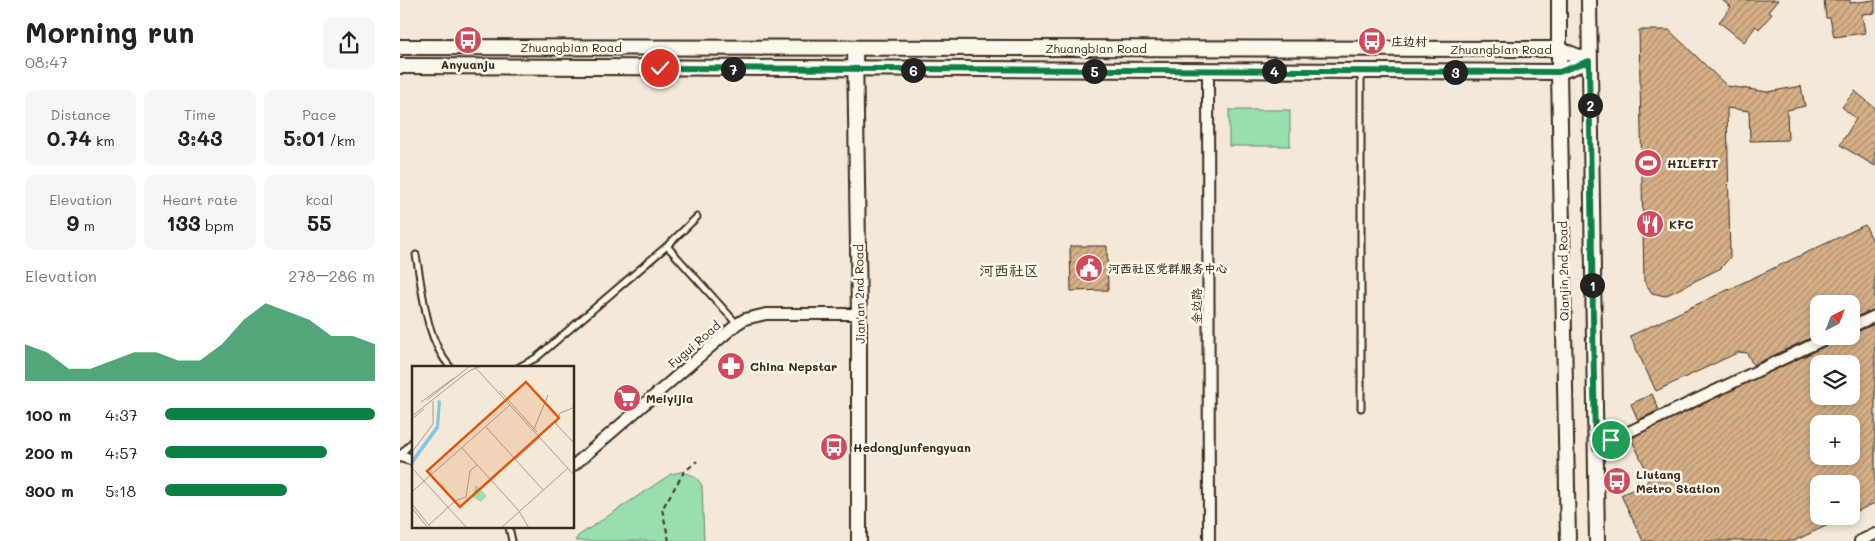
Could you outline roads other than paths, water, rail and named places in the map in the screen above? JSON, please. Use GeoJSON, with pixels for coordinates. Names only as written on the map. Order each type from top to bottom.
{"type":"FeatureCollection","features":[{"type":"Feature","properties":{"kind":"main road","name":"Qianjin 2nd Road"},"geometry":{"type":"LineString","coordinates":[[1559,0],[1568,541]]}},
{"type":"Feature","properties":{"kind":"main road"},"geometry":{"type":"LineString","coordinates":[[1589,0],[1597,541]]}},
{"type":"Feature","properties":{"kind":"main road","name":"Zhuangbian Road"},"geometry":{"type":"LineString","coordinates":[[400,47],[1559,49],[1589,61]]}},
{"type":"Feature","properties":{"kind":"main road","name":"Jian'an 2nd Road"},"geometry":{"type":"LineString","coordinates":[[855,48],[859,314],[859,541]]}},
{"type":"Feature","properties":{"kind":"main road","name":"Zhuangbian Road"},"geometry":{"type":"LineString","coordinates":[[400,66],[855,70],[1559,72],[1589,61]]}},
{"type":"Feature","properties":{"kind":"street","name":"金边路"},"geometry":{"type":"LineString","coordinates":[[1208,71],[1209,541]]}},
{"type":"Feature","properties":{"kind":"street","name":"Fugui Road"},"geometry":{"type":"LineString","coordinates":[[575,464],[745,319],[766,314],[859,314]]}},
{"type":"Feature","properties":{"kind":"street"},"geometry":{"type":"LineString","coordinates":[[1860,323],[1875,316]]}},
{"type":"Feature","properties":{"kind":"street"},"geometry":{"type":"LineString","coordinates":[[1595,448],[1812,345]]}},
{"type":"Feature","properties":{"kind":"street"},"geometry":{"type":"LineString","coordinates":[[1860,541],[1875,534]]}},
{"type":"Feature","properties":{"kind":"lane"},"geometry":{"type":"LineString","coordinates":[[1361,72],[1361,408]]}},
{"type":"Feature","properties":{"kind":"lane"},"geometry":{"type":"LineString","coordinates":[[521,366],[536,358],[667,246],[697,217]]}},
{"type":"Feature","properties":{"kind":"lane"},"geometry":{"type":"LineString","coordinates":[[667,246],[737,324]]}},
{"type":"Feature","properties":{"kind":"lane"},"geometry":{"type":"LineString","coordinates":[[416,255],[430,328],[441,356],[449,366]]}},
{"type":"Feature","properties":{"kind":"lane"},"geometry":{"type":"LineString","coordinates":[[400,456],[412,442]]}},
{"type":"Feature","properties":{"kind":"lane"},"geometry":{"type":"LineString","coordinates":[[509,528],[512,541]]}},
{"type":"Feature","properties":{"kind":"place","name":"Anyuanju"},"geometry":{"type":"Point","coordinates":[468,40]}},
{"type":"Feature","properties":{"kind":"place","name":"庄边村"},"geometry":{"type":"Point","coordinates":[1372,41]}},
{"type":"Feature","properties":{"kind":"place","name":"HILEFIT"},"geometry":{"type":"Point","coordinates":[1648,163]}},
{"type":"Feature","properties":{"kind":"place","name":"KFC"},"geometry":{"type":"Point","coordinates":[1650,224]}},
{"type":"Feature","properties":{"kind":"place","name":"河西社区党群服务中心"},"geometry":{"type":"Point","coordinates":[1089,268]}},
{"type":"Feature","properties":{"kind":"place","name":"China Nepstar"},"geometry":{"type":"Point","coordinates":[731,366]}},
{"type":"Feature","properties":{"kind":"place","name":"Meiyijia"},"geometry":{"type":"Point","coordinates":[627,398]}},
{"type":"Feature","properties":{"kind":"place","name":"Hedongjunfengyuan"},"geometry":{"type":"Point","coordinates":[834,447]}},
{"type":"Feature","properties":{"kind":"place","name":"Liutang Metro Station"},"geometry":{"type":"Point","coordinates":[1617,481]}},
{"type":"Feature","properties":{"kind":"district","name":"河西社区"},"geometry":{"type":"Point","coordinates":[1009,270]}}]}
